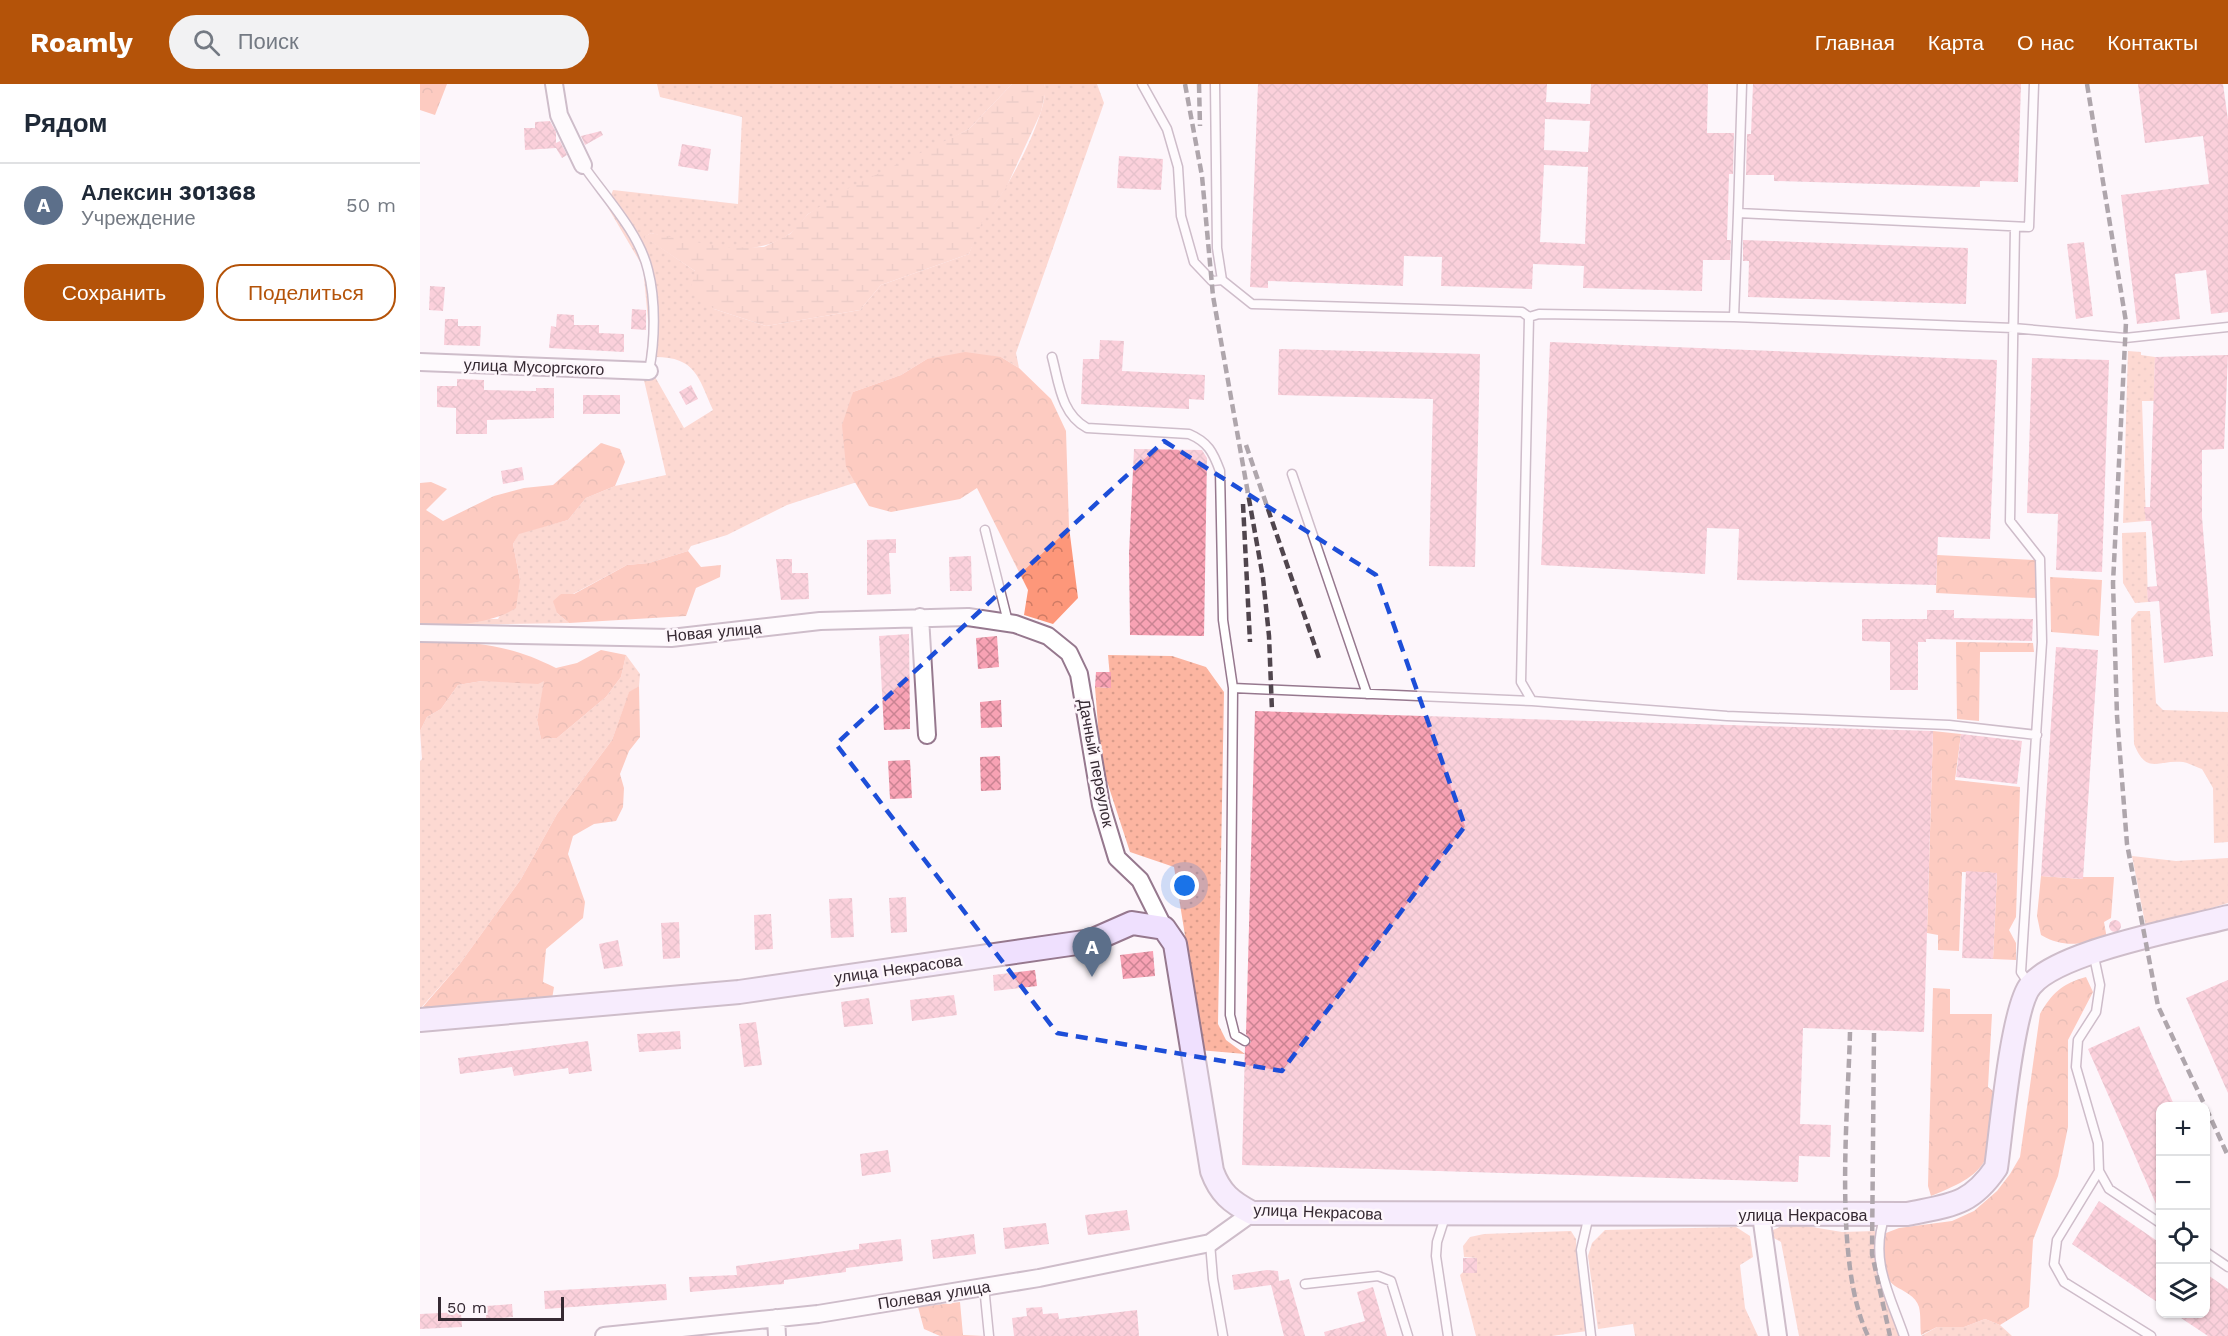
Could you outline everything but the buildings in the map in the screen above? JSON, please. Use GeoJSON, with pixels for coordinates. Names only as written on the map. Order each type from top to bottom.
{"type":"FeatureCollection","features":[{"type":"Feature","properties":{"kind":"main road"},"geometry":{"type":"LineString","coordinates":[[2030,985],[2057,966],[2093,952],[2228,917]]}},
{"type":"Feature","properties":{"kind":"main road","name":"улица Некрасова"},"geometry":{"type":"LineString","coordinates":[[420,1020],[739,992],[1091,941],[1132,924],[1164,928],[1175,944],[1212,1171],[1218,1188],[1232,1202],[1252,1213],[1590,1212],[1885,1215],[1907,1214],[1962,1202],[1983,1187],[1996,1168],[2019,1012],[2030,985]]}},
{"type":"Feature","properties":{"kind":"street"},"geometry":{"type":"LineString","coordinates":[[554,84],[559,115],[583,165]]}},
{"type":"Feature","properties":{"kind":"street","name":"улица Мусоргского"},"geometry":{"type":"LineString","coordinates":[[420,362],[649,371]]}},
{"type":"Feature","properties":{"kind":"street"},"geometry":{"type":"LineString","coordinates":[[920,617],[927,735]]}},
{"type":"Feature","properties":{"kind":"street","name":"Новая улица"},"geometry":{"type":"LineString","coordinates":[[420,633],[671,638],[820,621],[968,617],[1008,622]]}},
{"type":"Feature","properties":{"kind":"street","name":"Дачный переулок"},"geometry":{"type":"LineString","coordinates":[[1008,622],[1048,636],[1069,653],[1079,674],[1101,805],[1117,858],[1140,880],[1164,928]]}},
{"type":"Feature","properties":{"kind":"street","name":"Полевая улица"},"geometry":{"type":"LineString","coordinates":[[604,1336],[776,1318],[984,1286],[1210,1243],[1252,1213]]}},
{"type":"Feature","properties":{"kind":"street"},"geometry":{"type":"LineString","coordinates":[[1761,1215],[1779,1336]]}},
{"type":"Feature","properties":{"kind":"street"},"geometry":{"type":"LineString","coordinates":[[776,1318],[777,1336]]}},
{"type":"Feature","properties":{"kind":"lane"},"geometry":{"type":"LineString","coordinates":[[1142,84],[1167,129],[1178,167],[1180,216],[1194,262],[1212,281],[1222,280]]}},
{"type":"Feature","properties":{"kind":"lane"},"geometry":{"type":"LineString","coordinates":[[1215,84],[1217,248],[1222,280],[1252,304],[1522,312],[1529,317]]}},
{"type":"Feature","properties":{"kind":"lane"},"geometry":{"type":"LineString","coordinates":[[1734,317],[1742,84]]}},
{"type":"Feature","properties":{"kind":"lane"},"geometry":{"type":"LineString","coordinates":[[1738,213],[2028,227],[2034,84]]}},
{"type":"Feature","properties":{"kind":"lane"},"geometry":{"type":"LineString","coordinates":[[583,165],[630,231],[648,270],[653,351],[649,371]]}},
{"type":"Feature","properties":{"kind":"lane"},"geometry":{"type":"LineString","coordinates":[[2015,226],[2010,521],[2040,559],[2042,642],[2021,972],[2030,985]]}},
{"type":"Feature","properties":{"kind":"lane"},"geometry":{"type":"LineString","coordinates":[[1529,317],[1539,314],[1734,317],[2013,328],[2125,338],[2228,327]]}},
{"type":"Feature","properties":{"kind":"lane"},"geometry":{"type":"LineString","coordinates":[[1529,317],[1521,682],[1533,701]]}},
{"type":"Feature","properties":{"kind":"lane"},"geometry":{"type":"LineString","coordinates":[[1052,357],[1065,407],[1078,423],[1087,428],[1189,434],[1202,440],[1213,451],[1220,471],[1223,620],[1233,688],[1230,1015],[1235,1035],[1245,1041]]}},
{"type":"Feature","properties":{"kind":"lane"},"geometry":{"type":"LineString","coordinates":[[1292,474],[1367,693]]}},
{"type":"Feature","properties":{"kind":"lane"},"geometry":{"type":"LineString","coordinates":[[985,530],[1008,622]]}},
{"type":"Feature","properties":{"kind":"lane"},"geometry":{"type":"LineString","coordinates":[[1233,688],[1533,701],[1727,716],[1949,725],[2037,735]]}},
{"type":"Feature","properties":{"kind":"lane"},"geometry":{"type":"LineString","coordinates":[[2093,952],[2100,985],[2096,1012],[2078,1040],[2076,1067],[2098,1143],[2099,1171],[2109,1189],[2156,1219]]}},
{"type":"Feature","properties":{"kind":"lane"},"geometry":{"type":"LineString","coordinates":[[2099,1171],[2057,1240],[2054,1264],[2064,1282],[2151,1336]]}},
{"type":"Feature","properties":{"kind":"lane"},"geometry":{"type":"LineString","coordinates":[[1590,1212],[1581,1250],[1591,1336]]}},
{"type":"Feature","properties":{"kind":"lane"},"geometry":{"type":"LineString","coordinates":[[1446,1214],[1437,1242],[1436,1256],[1448,1336]]}},
{"type":"Feature","properties":{"kind":"lane"},"geometry":{"type":"LineString","coordinates":[[1885,1215],[1877,1250],[1881,1273],[1904,1336]]}},
{"type":"Feature","properties":{"kind":"lane"},"geometry":{"type":"LineString","coordinates":[[1210,1243],[1213,1279],[1223,1336]]}},
{"type":"Feature","properties":{"kind":"lane"},"geometry":{"type":"LineString","coordinates":[[2210,1255],[2228,1267]]}},
{"type":"Feature","properties":{"kind":"lane"},"geometry":{"type":"LineString","coordinates":[[1305,1284],[1378,1276],[1391,1281],[1408,1336]]}},
{"type":"Feature","properties":{"kind":"lane"},"geometry":{"type":"LineString","coordinates":[[984,1286],[989,1336]]}},
{"type":"Feature","properties":{"kind":"highlighted area"},"geometry":{"type":"Polygon","coordinates":[[[1164,441],[1376,575],[1465,826],[1282,1071],[1057,1033],[836,744],[1164,441]]]}},
{"type":"Feature","properties":{"kind":"green space"},"geometry":{"type":"Polygon","coordinates":[[[420,84],[447,84],[435,115],[420,110],[420,84]]]}},
{"type":"Feature","properties":{"kind":"green space"},"geometry":{"type":"Polygon","coordinates":[[[657,84],[1012,84],[969,129],[808,214],[791,233],[772,243],[738,249],[703,246],[651,233],[645,237],[695,271],[714,309],[766,326],[860,310],[881,285],[969,254],[983,219],[1000,196],[1032,137],[1043,106],[1044,84],[1097,84],[1104,103],[1016,353],[1019,368],[1001,357],[927,359],[901,375],[853,392],[846,467],[857,482],[787,505],[727,535],[691,546],[688,551],[649,563],[627,565],[573,594],[561,594],[557,613],[569,623],[455,625],[483,619],[498,619],[520,580],[513,544],[519,533],[568,520],[586,498],[615,486],[666,475],[643,376],[654,375],[684,428],[713,410],[699,379],[687,365],[669,358],[655,357],[645,367],[649,330],[643,267],[607,206],[613,190],[738,204],[742,117],[660,97],[657,84]]]}},
{"type":"Feature","properties":{"kind":"green space"},"geometry":{"type":"Polygon","coordinates":[[[1012,84],[1044,84],[1046,90],[1041,112],[1006,188],[983,220],[969,254],[881,285],[860,310],[766,326],[714,309],[691,288],[695,271],[644,237],[651,233],[726,248],[764,247],[790,234],[808,214],[849,188],[969,129],[1012,84]]]}},
{"type":"Feature","properties":{"kind":"green space"},"geometry":{"type":"Polygon","coordinates":[[[2128,351],[2141,352],[2141,355],[2155,357],[2154,401],[2142,401],[2146,521],[2123,523],[2128,351]]]}},
{"type":"Feature","properties":{"kind":"green space"},"geometry":{"type":"Polygon","coordinates":[[[965,352],[1001,357],[1019,368],[1051,399],[1066,431],[1069,527],[1078,598],[1053,624],[1024,615],[1028,590],[977,488],[960,499],[891,512],[869,506],[846,467],[842,425],[853,392],[901,375],[927,359],[965,352]]]}},
{"type":"Feature","properties":{"kind":"green space"},"geometry":{"type":"Polygon","coordinates":[[[601,443],[620,449],[625,462],[615,486],[586,498],[568,520],[519,534],[513,544],[520,580],[516,608],[482,621],[420,625],[420,483],[431,482],[447,489],[426,510],[443,521],[494,496],[524,488],[553,485],[601,443]]]}},
{"type":"Feature","properties":{"kind":"green space"},"geometry":{"type":"Polygon","coordinates":[[[2146,532],[2148,602],[2135,603],[2123,583],[2122,533],[2146,532]]]}},
{"type":"Feature","properties":{"kind":"green space"},"geometry":{"type":"Polygon","coordinates":[[[688,551],[701,567],[721,565],[720,577],[696,588],[686,616],[569,623],[557,613],[553,601],[561,594],[574,594],[627,565],[649,563],[688,551]]]}},
{"type":"Feature","properties":{"kind":"green space"},"geometry":{"type":"Polygon","coordinates":[[[1937,555],[2036,560],[2036,598],[1936,593],[1937,555]]]}},
{"type":"Feature","properties":{"kind":"green space"},"geometry":{"type":"Polygon","coordinates":[[[2050,577],[2102,580],[2099,636],[2051,632],[2050,577]]]}},
{"type":"Feature","properties":{"kind":"green space"},"geometry":{"type":"Polygon","coordinates":[[[2138,611],[2150,611],[2156,703],[2163,710],[2228,712],[2228,842],[2214,843],[2213,788],[2202,769],[2183,762],[2149,763],[2139,754],[2134,744],[2131,619],[2138,611]]]}},
{"type":"Feature","properties":{"kind":"green space"},"geometry":{"type":"Polygon","coordinates":[[[437,639],[512,650],[556,668],[577,663],[601,650],[626,655],[621,677],[606,697],[557,738],[541,739],[537,720],[544,681],[538,684],[482,681],[458,685],[441,709],[427,717],[420,731],[420,640],[437,639]]]}},
{"type":"Feature","properties":{"kind":"green space"},"geometry":{"type":"Polygon","coordinates":[[[1956,642],[2033,643],[2034,652],[1980,652],[1979,721],[1957,719],[1956,642]]]}},
{"type":"Feature","properties":{"kind":"green space"},"geometry":{"type":"Polygon","coordinates":[[[626,655],[640,674],[639,686],[629,693],[612,740],[557,814],[521,879],[459,965],[420,1009],[420,761],[422,759],[420,731],[427,717],[441,709],[458,685],[482,681],[545,680],[537,720],[541,739],[557,738],[606,697],[621,677],[626,655]]]}},
{"type":"Feature","properties":{"kind":"green space"},"geometry":{"type":"Polygon","coordinates":[[[1108,655],[1172,656],[1206,667],[1224,692],[1218,1024],[1226,1040],[1245,1054],[1199,1050],[1188,954],[1174,867],[1130,852],[1101,763],[1095,687],[1111,688],[1108,655]]]}},
{"type":"Feature","properties":{"kind":"green space"},"geometry":{"type":"Polygon","coordinates":[[[639,686],[640,737],[629,751],[620,774],[624,788],[623,807],[616,821],[594,824],[573,836],[568,854],[585,902],[583,918],[546,949],[543,982],[554,987],[552,999],[421,1009],[459,965],[521,879],[557,814],[612,740],[629,692],[639,686]]]}},
{"type":"Feature","properties":{"kind":"green space"},"geometry":{"type":"Polygon","coordinates":[[[1933,731],[1961,734],[1955,780],[2020,787],[2016,917],[2009,930],[2016,943],[2016,960],[1993,959],[1997,873],[1962,872],[1959,951],[1938,950],[1938,935],[1927,933],[1933,731]]]}},
{"type":"Feature","properties":{"kind":"green space"},"geometry":{"type":"Polygon","coordinates":[[[2132,856],[2176,861],[2228,858],[2228,903],[2146,928],[2132,856]]]}},
{"type":"Feature","properties":{"kind":"green space"},"geometry":{"type":"Polygon","coordinates":[[[2041,876],[2082,879],[2083,877],[2114,877],[2111,918],[2104,922],[2107,939],[2066,943],[2041,935],[2037,916],[2041,876]]]}},
{"type":"Feature","properties":{"kind":"green space"},"geometry":{"type":"Polygon","coordinates":[[[2086,977],[2093,992],[2068,1040],[2068,1127],[2058,1176],[2033,1240],[2029,1307],[2000,1325],[1985,1319],[1964,1327],[1937,1327],[1921,1335],[1917,1303],[1909,1294],[1895,1286],[1887,1275],[1883,1261],[1886,1233],[1899,1228],[1952,1221],[1974,1211],[1997,1191],[2020,1157],[2040,1014],[2058,990],[2086,977]]]}},
{"type":"Feature","properties":{"kind":"green space"},"geometry":{"type":"Polygon","coordinates":[[[1933,988],[1950,989],[1950,1014],[1992,1014],[1988,1087],[1998,1095],[1993,1134],[1985,1160],[1967,1179],[1931,1196],[1928,1186],[1933,988]]]}},
{"type":"Feature","properties":{"kind":"green space"},"geometry":{"type":"Polygon","coordinates":[[[1788,1223],[1842,1232],[1875,1231],[1883,1290],[1900,1336],[1799,1336],[1781,1242],[1772,1237],[1771,1231],[1788,1223]]]}},
{"type":"Feature","properties":{"kind":"green space"},"geometry":{"type":"Polygon","coordinates":[[[1736,1227],[1750,1236],[1753,1257],[1740,1265],[1745,1308],[1758,1336],[1635,1336],[1633,1324],[1598,1329],[1588,1256],[1592,1243],[1605,1230],[1736,1227]]]}},
{"type":"Feature","properties":{"kind":"green space"},"geometry":{"type":"Polygon","coordinates":[[[1571,1231],[1576,1239],[1577,1263],[1587,1331],[1552,1336],[1476,1336],[1460,1275],[1477,1258],[1464,1257],[1463,1246],[1470,1237],[1484,1234],[1571,1231]]]}},
{"type":"Feature","properties":{"kind":"green space"},"geometry":{"type":"Polygon","coordinates":[[[960,1302],[963,1335],[984,1336],[940,1336],[924,1329],[918,1307],[960,1302]]]}},
{"type":"Feature","properties":{"kind":"green space"},"geometry":{"type":"Polygon","coordinates":[[[1985,1319],[2000,1325],[2012,1336],[1921,1336],[1937,1327],[1964,1327],[1985,1319]]]}},
{"type":"Feature","properties":{"kind":"railway"},"geometry":{"type":"LineString","coordinates":[[1185,84],[1202,176],[1213,296],[1263,578],[1269,636],[1272,711]]}},
{"type":"Feature","properties":{"kind":"railway"},"geometry":{"type":"LineString","coordinates":[[1199,84],[1200,126]]}},
{"type":"Feature","properties":{"kind":"railway"},"geometry":{"type":"LineString","coordinates":[[2087,84],[2126,322],[2113,583],[2117,716],[2127,844],[2158,1006],[2203,1102]]}},
{"type":"Feature","properties":{"kind":"railway"},"geometry":{"type":"LineString","coordinates":[[1246,445],[1320,661]]}},
{"type":"Feature","properties":{"kind":"railway"},"geometry":{"type":"LineString","coordinates":[[1243,504],[1250,642]]}},
{"type":"Feature","properties":{"kind":"railway"},"geometry":{"type":"LineString","coordinates":[[1850,1032],[1845,1188],[1846,1230],[1857,1305],[1868,1336]]}},
{"type":"Feature","properties":{"kind":"railway"},"geometry":{"type":"LineString","coordinates":[[1874,1033],[1872,1254],[1890,1336]]}},
{"type":"Feature","properties":{"kind":"railway"},"geometry":{"type":"LineString","coordinates":[[2210,1117],[2228,1156]]}},
{"type":"Feature","properties":{"kind":"place","name":"Алексин 301368"},"geometry":{"type":"Point","coordinates":[1092,977]}}]}
